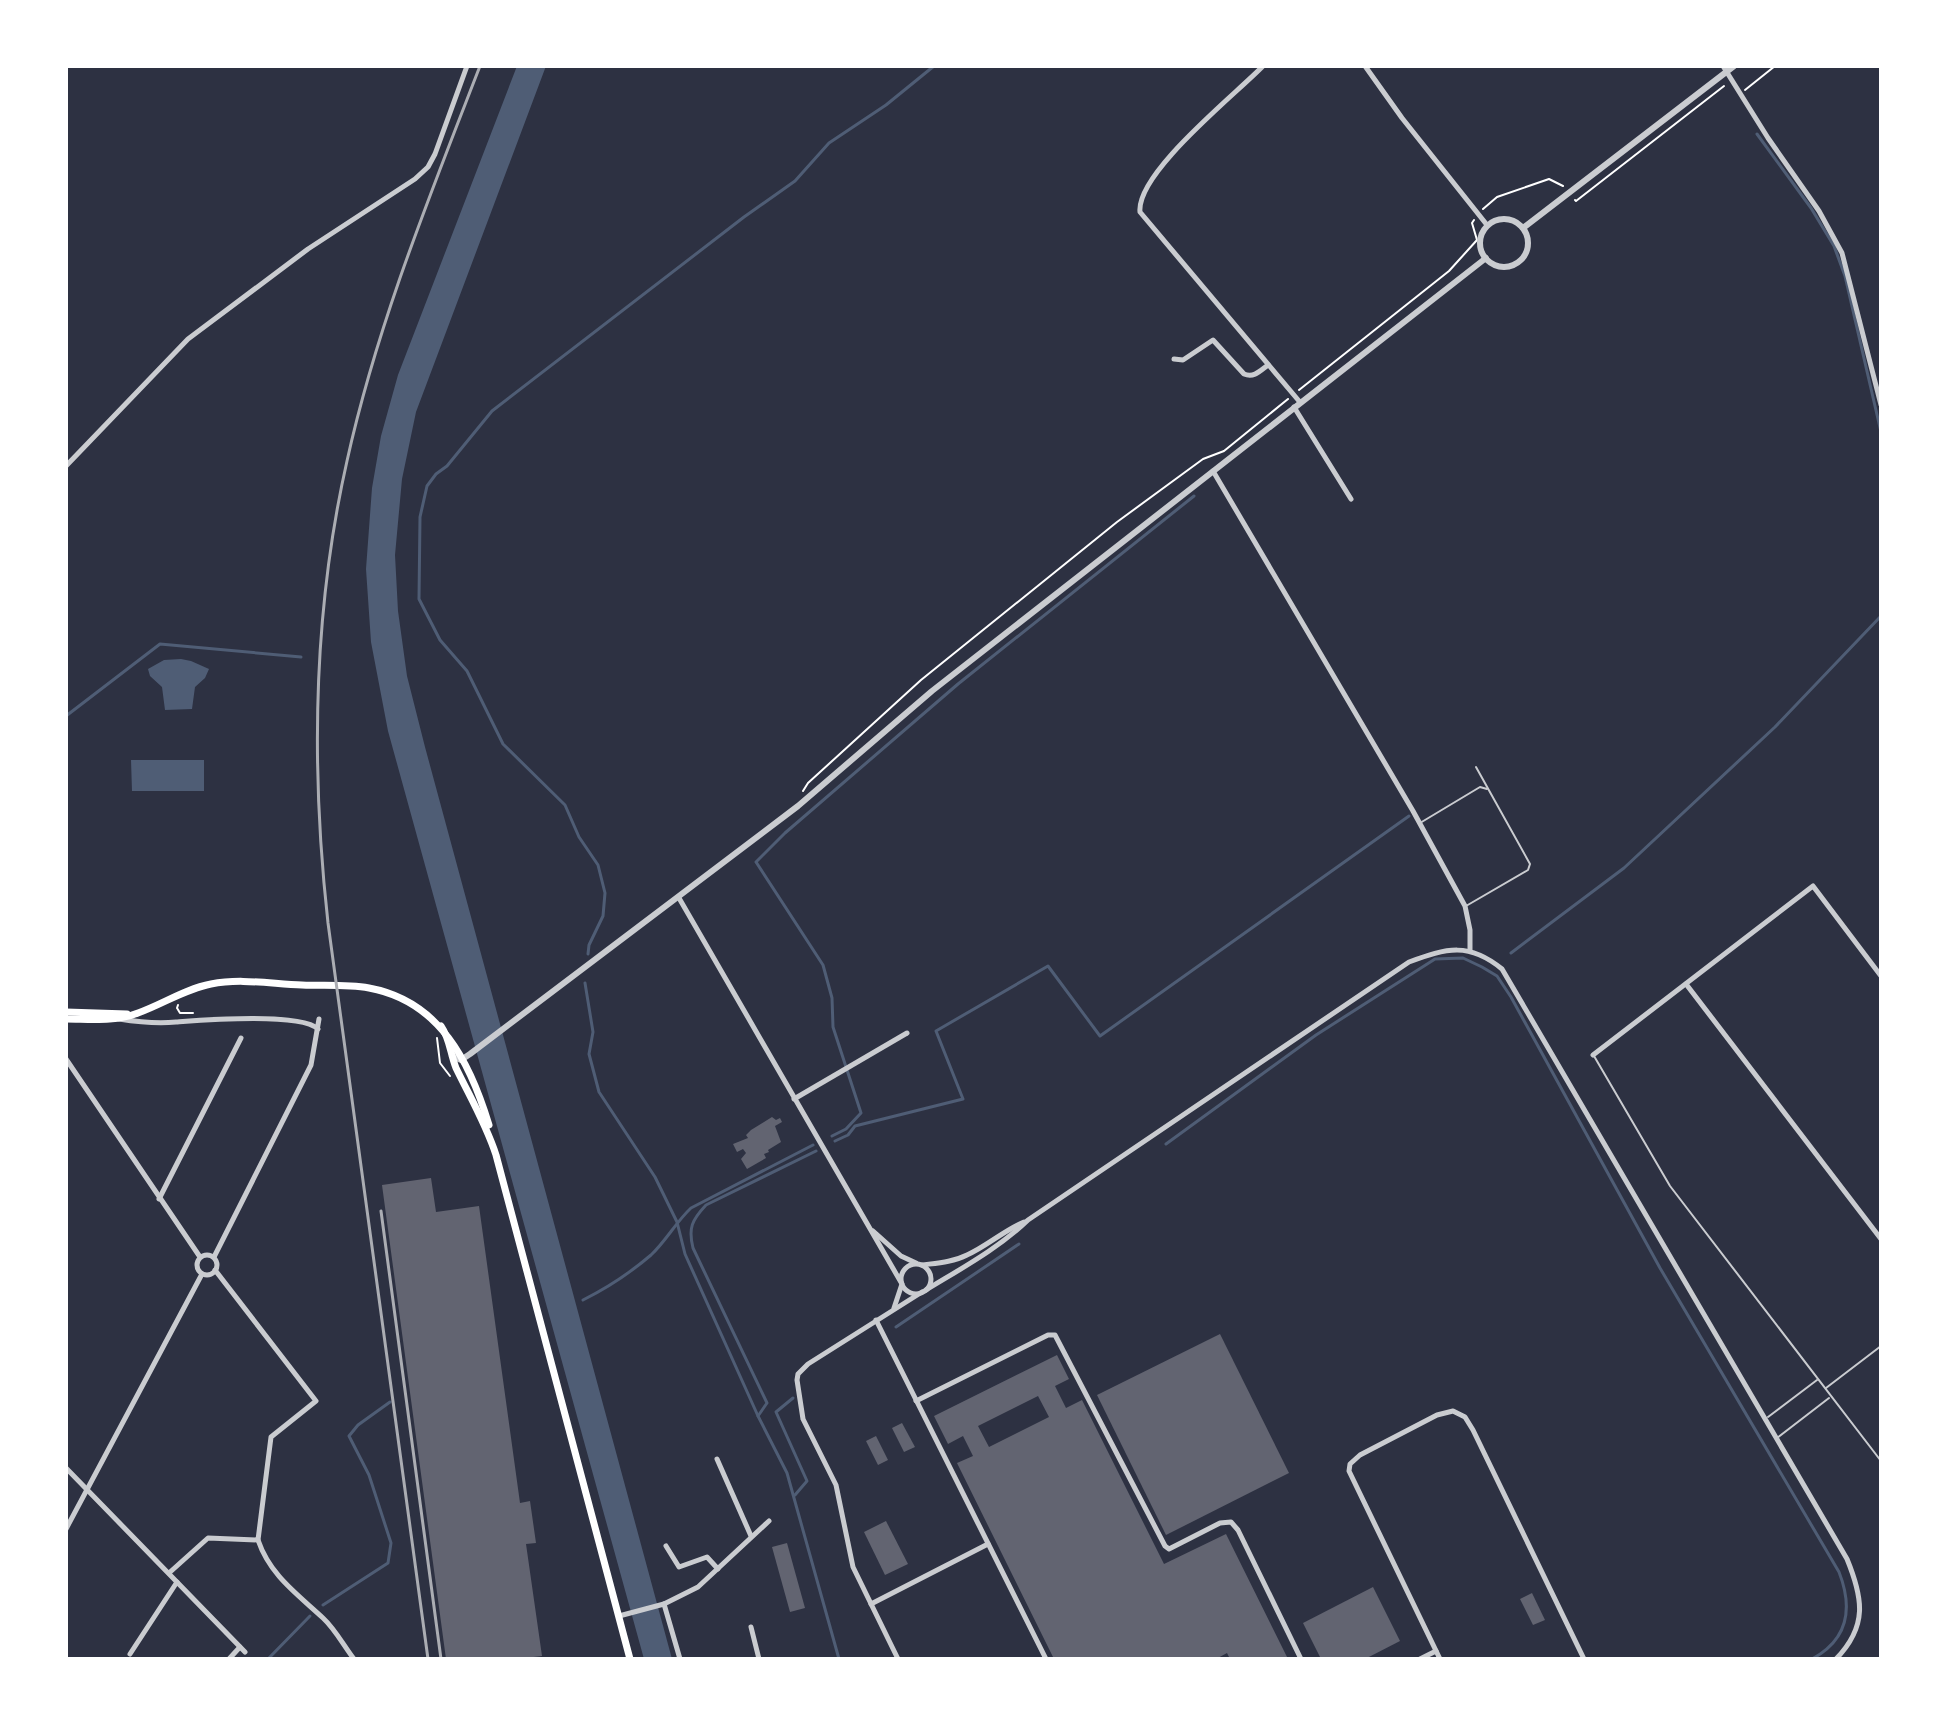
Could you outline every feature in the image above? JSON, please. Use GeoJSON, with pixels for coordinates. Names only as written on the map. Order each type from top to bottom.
{"type":"FeatureCollection","features":[{"type":"Feature","properties":{"kind":"main road"},"geometry":{"type":"LineString","coordinates":[[66,1019],[118,1019],[200,986],[240,981],[357,986],[379,990],[408,1001],[441,1026],[462,1055],[485,1111],[630,1659]]}},
{"type":"Feature","properties":{"kind":"main road"},"geometry":{"type":"LineString","coordinates":[[66,1012],[133,1015]]}},
{"type":"Feature","properties":{"kind":"main road"},"geometry":{"type":"LineString","coordinates":[[462,1055],[496,1155]]}},
{"type":"Feature","properties":{"kind":"street"},"geometry":{"type":"LineString","coordinates":[[66,466],[188,339],[308,249],[415,179],[435,154],[467,66]]}},
{"type":"Feature","properties":{"kind":"street"},"geometry":{"type":"LineString","coordinates":[[1263,66],[1189,134],[1144,191],[1139,203],[1140,212],[1293,394],[1351,499]]}},
{"type":"Feature","properties":{"kind":"street"},"geometry":{"type":"LineString","coordinates":[[1365,66],[1487,225]]}},
{"type":"Feature","properties":{"kind":"street"},"geometry":{"type":"LineString","coordinates":[[1523,228],[1725,69],[1734,66]]}},
{"type":"Feature","properties":{"kind":"street"},"geometry":{"type":"LineString","coordinates":[[1725,69],[1819,211],[1842,253],[1881,405]]}},
{"type":"Feature","properties":{"kind":"street"},"geometry":{"type":"LineString","coordinates":[[1510,219],[1523,228],[1527,235],[1526,251],[1515,264],[1500,266],[1486,258],[1480,245],[1487,225],[1510,219]]}},
{"type":"Feature","properties":{"kind":"street"},"geometry":{"type":"LineString","coordinates":[[462,1055],[500,1032],[798,806],[932,691],[1486,258]]}},
{"type":"Feature","properties":{"kind":"street"},"geometry":{"type":"LineString","coordinates":[[1174,359],[1183,360],[1213,340],[1244,374],[1257,374],[1268,365]]}},
{"type":"Feature","properties":{"kind":"street"},"geometry":{"type":"LineString","coordinates":[[1213,471],[1420,823],[1465,906],[1470,950]]}},
{"type":"Feature","properties":{"kind":"street"},"geometry":{"type":"LineString","coordinates":[[1593,1055],[1813,886],[1881,976]]}},
{"type":"Feature","properties":{"kind":"street"},"geometry":{"type":"LineString","coordinates":[[679,898],[902,1284],[908,1292],[924,1291]]}},
{"type":"Feature","properties":{"kind":"street"},"geometry":{"type":"LineString","coordinates":[[898,1659],[853,1567],[836,1485],[803,1419],[798,1374],[808,1364],[894,1308],[982,1256],[1028,1220],[1409,962],[1437,952],[1470,950],[1485,955],[1502,969],[1847,1559],[1860,1591],[1860,1615],[1846,1649],[1836,1659]]}},
{"type":"Feature","properties":{"kind":"street"},"geometry":{"type":"LineString","coordinates":[[1686,984],[1881,1239]]}},
{"type":"Feature","properties":{"kind":"street"},"geometry":{"type":"LineString","coordinates":[[118,1019],[309,1023],[318,1029]]}},
{"type":"Feature","properties":{"kind":"street"},"geometry":{"type":"LineString","coordinates":[[214,1257],[311,1065],[319,1019]]}},
{"type":"Feature","properties":{"kind":"street"},"geometry":{"type":"LineString","coordinates":[[794,1099],[907,1033]]}},
{"type":"Feature","properties":{"kind":"street"},"geometry":{"type":"LineString","coordinates":[[159,1199],[241,1038]]}},
{"type":"Feature","properties":{"kind":"street"},"geometry":{"type":"LineString","coordinates":[[66,1059],[200,1257]]}},
{"type":"Feature","properties":{"kind":"street"},"geometry":{"type":"LineString","coordinates":[[894,1308],[904,1269],[920,1264],[945,1263],[968,1255],[1009,1228],[1028,1220]]}},
{"type":"Feature","properties":{"kind":"street"},"geometry":{"type":"LineString","coordinates":[[867,1225],[901,1256],[920,1264],[931,1276],[924,1291]]}},
{"type":"Feature","properties":{"kind":"street"},"geometry":{"type":"LineString","coordinates":[[208,1254],[214,1257],[215,1270],[208,1275],[202,1274],[197,1266],[200,1257],[208,1254]]}},
{"type":"Feature","properties":{"kind":"street"},"geometry":{"type":"LineString","coordinates":[[215,1270],[316,1401],[271,1437],[258,1540],[264,1559],[277,1576],[321,1616],[354,1659]]}},
{"type":"Feature","properties":{"kind":"street"},"geometry":{"type":"LineString","coordinates":[[66,1529],[202,1274]]}},
{"type":"Feature","properties":{"kind":"street"},"geometry":{"type":"LineString","coordinates":[[876,1320],[1046,1659]]}},
{"type":"Feature","properties":{"kind":"street"},"geometry":{"type":"LineString","coordinates":[[916,1401],[1048,1335],[1055,1335],[1165,1546],[1169,1549],[1220,1523],[1231,1522],[1238,1530],[1301,1659]]}},
{"type":"Feature","properties":{"kind":"street"},"geometry":{"type":"LineString","coordinates":[[1440,1659],[1351,1478],[1350,1464],[1360,1455],[1437,1415],[1453,1411],[1465,1417],[1584,1659]]}},
{"type":"Feature","properties":{"kind":"street"},"geometry":{"type":"LineString","coordinates":[[717,1459],[751,1536]]}},
{"type":"Feature","properties":{"kind":"street"},"geometry":{"type":"LineString","coordinates":[[66,1468],[242,1649],[229,1659]]}},
{"type":"Feature","properties":{"kind":"street"},"geometry":{"type":"LineString","coordinates":[[619,1616],[660,1604],[698,1587],[769,1521]]}},
{"type":"Feature","properties":{"kind":"street"},"geometry":{"type":"LineString","coordinates":[[169,1573],[208,1538],[258,1540]]}},
{"type":"Feature","properties":{"kind":"street"},"geometry":{"type":"LineString","coordinates":[[871,1604],[988,1544]]}},
{"type":"Feature","properties":{"kind":"street"},"geometry":{"type":"LineString","coordinates":[[666,1546],[679,1567],[707,1557],[718,1569]]}},
{"type":"Feature","properties":{"kind":"street"},"geometry":{"type":"LineString","coordinates":[[130,1654],[177,1582]]}},
{"type":"Feature","properties":{"kind":"street"},"geometry":{"type":"LineString","coordinates":[[660,1604],[680,1659]]}},
{"type":"Feature","properties":{"kind":"street"},"geometry":{"type":"LineString","coordinates":[[751,1627],[759,1659]]}},
{"type":"Feature","properties":{"kind":"street"},"geometry":{"type":"LineString","coordinates":[[1420,1659],[1436,1651]]}},
{"type":"Feature","properties":{"kind":"lane"},"geometry":{"type":"LineString","coordinates":[[1465,906],[1528,870],[1530,864],[1476,767]]}},
{"type":"Feature","properties":{"kind":"lane"},"geometry":{"type":"LineString","coordinates":[[1420,823],[1480,787],[1488,790]]}},
{"type":"Feature","properties":{"kind":"lane"},"geometry":{"type":"LineString","coordinates":[[1593,1055],[1670,1186],[1881,1461]]}},
{"type":"Feature","properties":{"kind":"lane"},"geometry":{"type":"LineString","coordinates":[[1825,1389],[1881,1346]]}},
{"type":"Feature","properties":{"kind":"lane"},"geometry":{"type":"LineString","coordinates":[[1765,1419],[1818,1379]]}},
{"type":"Feature","properties":{"kind":"lane"},"geometry":{"type":"LineString","coordinates":[[1776,1439],[1831,1397]]}},
{"type":"Feature","properties":{"kind":"path"},"geometry":{"type":"LineString","coordinates":[[1741,93],[1775,66]]}},
{"type":"Feature","properties":{"kind":"path"},"geometry":{"type":"LineString","coordinates":[[799,799],[808,783],[944,661],[1117,522],[1203,459],[1224,451],[1449,271],[1477,240],[1472,223],[1497,197],[1549,179],[1555,180],[1576,201],[1733,79]]}},
{"type":"Feature","properties":{"kind":"path"},"geometry":{"type":"LineString","coordinates":[[181,1003],[177,1007],[178,1012],[204,1013],[203,1019]]}},
{"type":"Feature","properties":{"kind":"path"},"geometry":{"type":"LineString","coordinates":[[436,1035],[440,1063],[453,1080]]}},
{"type":"Feature","properties":{"kind":"water"},"geometry":{"type":"Polygon","coordinates":[[[517,66],[546,66],[416,412],[402,479],[395,555],[398,611],[407,676],[425,747],[672,1659],[644,1659],[388,731],[371,642],[366,569],[372,488],[381,436],[398,375],[517,66]]]}},
{"type":"Feature","properties":{"kind":"water"},"geometry":{"type":"Polygon","coordinates":[[[181,659],[209,669],[195,687],[192,709],[165,710],[162,687],[150,676],[148,669],[164,660],[181,659]]]}},
{"type":"Feature","properties":{"kind":"water"},"geometry":{"type":"Polygon","coordinates":[[[131,760],[204,760],[204,791],[132,791],[131,760]]]}},
{"type":"Feature","properties":{"kind":"building"},"geometry":{"type":"Polygon","coordinates":[[[772,1117],[776,1120],[780,1118],[782,1122],[775,1126],[781,1142],[764,1154],[766,1158],[747,1169],[741,1159],[746,1153],[743,1149],[737,1152],[733,1144],[748,1138],[746,1135],[751,1130],[772,1117]]]}},
{"type":"Feature","properties":{"kind":"building"},"geometry":{"type":"Polygon","coordinates":[[[431,1178],[436,1212],[479,1206],[520,1503],[530,1501],[536,1543],[526,1544],[542,1656],[446,1659],[382,1185],[431,1178]]]}},
{"type":"Feature","properties":{"kind":"building"},"geometry":{"type":"Polygon","coordinates":[[[1220,1334],[1289,1473],[1166,1535],[1097,1395],[1220,1334]]]}},
{"type":"Feature","properties":{"kind":"building"},"geometry":{"type":"Polygon","coordinates":[[[1057,1355],[1069,1379],[1055,1386],[1066,1408],[1082,1400],[1164,1564],[1226,1534],[1288,1659],[1230,1659],[1227,1653],[1216,1659],[1054,1659],[957,1463],[973,1456],[963,1436],[948,1444],[934,1416],[1057,1355]],[[1038,1396],[978,1426],[989,1447],[1049,1417],[1038,1396]]]}},
{"type":"Feature","properties":{"kind":"building"},"geometry":{"type":"Polygon","coordinates":[[[902,1423],[915,1447],[904,1452],[892,1428],[902,1423]]]}},
{"type":"Feature","properties":{"kind":"building"},"geometry":{"type":"Polygon","coordinates":[[[876,1436],[888,1460],[878,1465],[866,1441],[876,1436]]]}},
{"type":"Feature","properties":{"kind":"building"},"geometry":{"type":"Polygon","coordinates":[[[886,1521],[908,1564],[885,1575],[864,1532],[886,1521]]]}},
{"type":"Feature","properties":{"kind":"building"},"geometry":{"type":"Polygon","coordinates":[[[787,1543],[805,1608],[790,1612],[772,1547],[787,1543]]]}},
{"type":"Feature","properties":{"kind":"building"},"geometry":{"type":"Polygon","coordinates":[[[1373,1587],[1400,1641],[1365,1659],[1321,1659],[1303,1623],[1373,1587]]]}},
{"type":"Feature","properties":{"kind":"building"},"geometry":{"type":"Polygon","coordinates":[[[1532,1593],[1545,1620],[1533,1625],[1520,1599],[1532,1593]]]}},
{"type":"Feature","properties":{"kind":"waterway"},"geometry":{"type":"LineString","coordinates":[[588,954],[603,916],[605,893],[598,865],[579,837],[565,805],[503,744],[467,671],[440,640],[419,599],[420,517],[427,486],[492,411],[795,181],[829,143],[886,105],[934,66]]}},
{"type":"Feature","properties":{"kind":"waterway"},"geometry":{"type":"LineString","coordinates":[[1757,134],[1811,208],[1834,246],[1845,276],[1881,432]]}},
{"type":"Feature","properties":{"kind":"waterway"},"geometry":{"type":"LineString","coordinates":[[832,1136],[846,1129],[861,1113],[833,1027],[832,998],[823,965],[756,862],[785,833],[958,684],[1194,496]]}},
{"type":"Feature","properties":{"kind":"waterway"},"geometry":{"type":"LineString","coordinates":[[1511,953],[1624,868],[1775,727],[1881,616]]}},
{"type":"Feature","properties":{"kind":"waterway"},"geometry":{"type":"LineString","coordinates":[[66,716],[160,644],[301,657]]}},
{"type":"Feature","properties":{"kind":"waterway"},"geometry":{"type":"LineString","coordinates":[[835,1141],[848,1135],[855,1126],[963,1099],[936,1031],[1048,966],[1100,1036],[1409,816]]}},
{"type":"Feature","properties":{"kind":"waterway"},"geometry":{"type":"LineString","coordinates":[[1166,1144],[1316,1035],[1435,959],[1463,958],[1497,976],[1660,1268],[1839,1572],[1846,1598],[1845,1622],[1834,1642],[1812,1659]]}},
{"type":"Feature","properties":{"kind":"waterway"},"geometry":{"type":"LineString","coordinates":[[585,983],[593,1032],[589,1054],[599,1092],[655,1177],[677,1222],[685,1254],[787,1473],[839,1659]]}},
{"type":"Feature","properties":{"kind":"waterway"},"geometry":{"type":"LineString","coordinates":[[583,1300],[618,1280],[651,1255],[691,1208],[813,1145]]}},
{"type":"Feature","properties":{"kind":"waterway"},"geometry":{"type":"LineString","coordinates":[[758,1416],[767,1403],[693,1248],[691,1230],[694,1220],[706,1205],[816,1151]]}},
{"type":"Feature","properties":{"kind":"waterway"},"geometry":{"type":"LineString","coordinates":[[896,1327],[1019,1244]]}},
{"type":"Feature","properties":{"kind":"waterway"},"geometry":{"type":"LineString","coordinates":[[793,1398],[776,1412],[807,1481],[795,1495]]}},
{"type":"Feature","properties":{"kind":"waterway"},"geometry":{"type":"LineString","coordinates":[[323,1605],[388,1563],[391,1543],[369,1475],[349,1436],[358,1425],[390,1402]]}},
{"type":"Feature","properties":{"kind":"waterway"},"geometry":{"type":"LineString","coordinates":[[268,1659],[310,1616]]}},
{"type":"Feature","properties":{"kind":"railway"},"geometry":{"type":"LineString","coordinates":[[428,1659],[328,923],[319,808],[318,691],[327,575],[359,410],[406,261],[480,66]]}},
{"type":"Feature","properties":{"kind":"railway"},"geometry":{"type":"LineString","coordinates":[[381,1211],[441,1659]]}}]}
